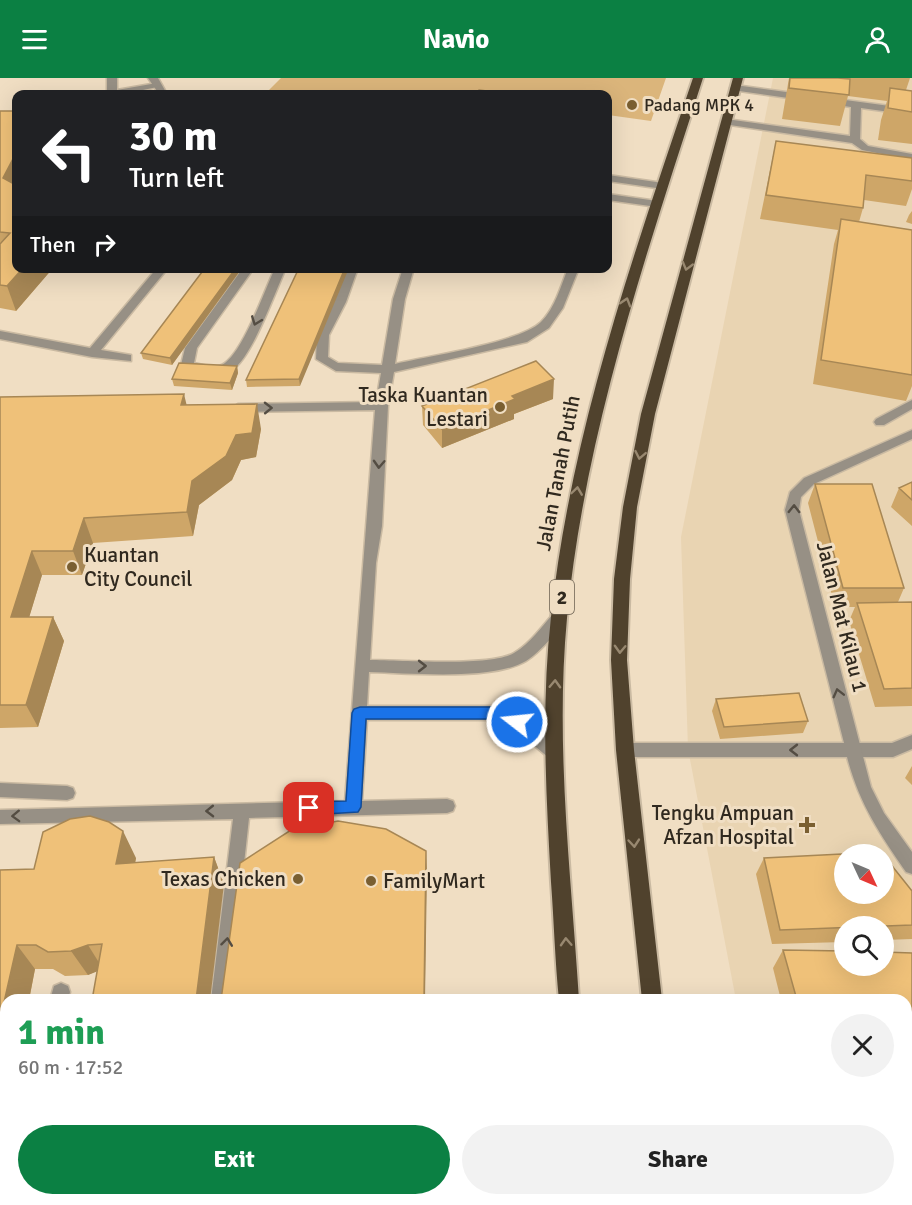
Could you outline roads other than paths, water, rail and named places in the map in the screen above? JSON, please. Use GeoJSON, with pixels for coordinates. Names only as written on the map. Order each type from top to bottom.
{"type":"FeatureCollection","features":[{"type":"Feature","properties":{"kind":"highway","name":"Jalan Tanah Putih"},"geometry":{"type":"LineString","coordinates":[[569,994],[555,753],[555,686],[559,617],[579,477],[596,405],[698,78]]}},
{"type":"Feature","properties":{"kind":"highway"},"geometry":{"type":"LineString","coordinates":[[651,994],[625,750],[619,660],[622,579],[630,507],[651,402],[736,83]]}},
{"type":"Feature","properties":{"kind":"street"},"geometry":{"type":"LineString","coordinates":[[126,90],[155,82]]}},
{"type":"Feature","properties":{"kind":"street"},"geometry":{"type":"LineString","coordinates":[[736,83],[856,105],[912,112]]}},
{"type":"Feature","properties":{"kind":"street"},"geometry":{"type":"LineString","coordinates":[[855,140],[856,105]]}},
{"type":"Feature","properties":{"kind":"street"},"geometry":{"type":"LineString","coordinates":[[726,122],[855,140],[865,148],[912,157]]}},
{"type":"Feature","properties":{"kind":"street"},"geometry":{"type":"LineString","coordinates":[[612,179],[663,186]]}},
{"type":"Feature","properties":{"kind":"street"},"geometry":{"type":"LineString","coordinates":[[612,198],[657,204]]}},
{"type":"Feature","properties":{"kind":"street"},"geometry":{"type":"LineString","coordinates":[[92,352],[159,273]]}},
{"type":"Feature","properties":{"kind":"street"},"geometry":{"type":"LineString","coordinates":[[245,273],[191,348],[188,365],[210,371],[228,367],[247,346],[279,273]]}},
{"type":"Feature","properties":{"kind":"street"},"geometry":{"type":"LineString","coordinates":[[351,273],[323,336],[322,359],[336,367],[389,369],[524,339],[545,325],[559,306],[572,273]]}},
{"type":"Feature","properties":{"kind":"street"},"geometry":{"type":"LineString","coordinates":[[353,807],[382,406],[399,299],[407,273]]}},
{"type":"Feature","properties":{"kind":"street"},"geometry":{"type":"LineString","coordinates":[[0,335],[127,358]]}},
{"type":"Feature","properties":{"kind":"street"},"geometry":{"type":"LineString","coordinates":[[880,422],[912,404]]}},
{"type":"Feature","properties":{"kind":"street"},"geometry":{"type":"LineString","coordinates":[[229,408],[382,406]]}},
{"type":"Feature","properties":{"kind":"street","name":"Jalan Mat Kilau 1"},"geometry":{"type":"LineString","coordinates":[[912,434],[809,482],[795,495],[792,510],[863,787],[878,818],[912,866]]}},
{"type":"Feature","properties":{"kind":"street"},"geometry":{"type":"LineString","coordinates":[[363,666],[493,666],[518,658],[535,645],[559,617]]}},
{"type":"Feature","properties":{"kind":"street"},"geometry":{"type":"LineString","coordinates":[[360,713],[496,713],[517,722],[555,753]]}},
{"type":"Feature","properties":{"kind":"street"},"geometry":{"type":"LineString","coordinates":[[625,750],[893,750],[912,742]]}},
{"type":"Feature","properties":{"kind":"street"},"geometry":{"type":"LineString","coordinates":[[0,790],[67,792]]}},
{"type":"Feature","properties":{"kind":"street"},"geometry":{"type":"LineString","coordinates":[[0,817],[447,806]]}},
{"type":"Feature","properties":{"kind":"street"},"geometry":{"type":"LineString","coordinates":[[221,994],[242,810]]}},
{"type":"Feature","properties":{"kind":"place","name":"Padang MPK 4"},"geometry":{"type":"Point","coordinates":[632,105]}},
{"type":"Feature","properties":{"kind":"place","name":"Taska Kuantan Lestari"},"geometry":{"type":"Point","coordinates":[500,407]}},
{"type":"Feature","properties":{"kind":"place","name":"Kuantan City Council"},"geometry":{"type":"Point","coordinates":[72,567]}},
{"type":"Feature","properties":{"kind":"place","name":"Tengku Ampuan Afzan Hospital"},"geometry":{"type":"Point","coordinates":[807,825]}},
{"type":"Feature","properties":{"kind":"place","name":"Texas Chicken"},"geometry":{"type":"Point","coordinates":[298,879]}},
{"type":"Feature","properties":{"kind":"place","name":"FamilyMart"},"geometry":{"type":"Point","coordinates":[371,881]}}]}
